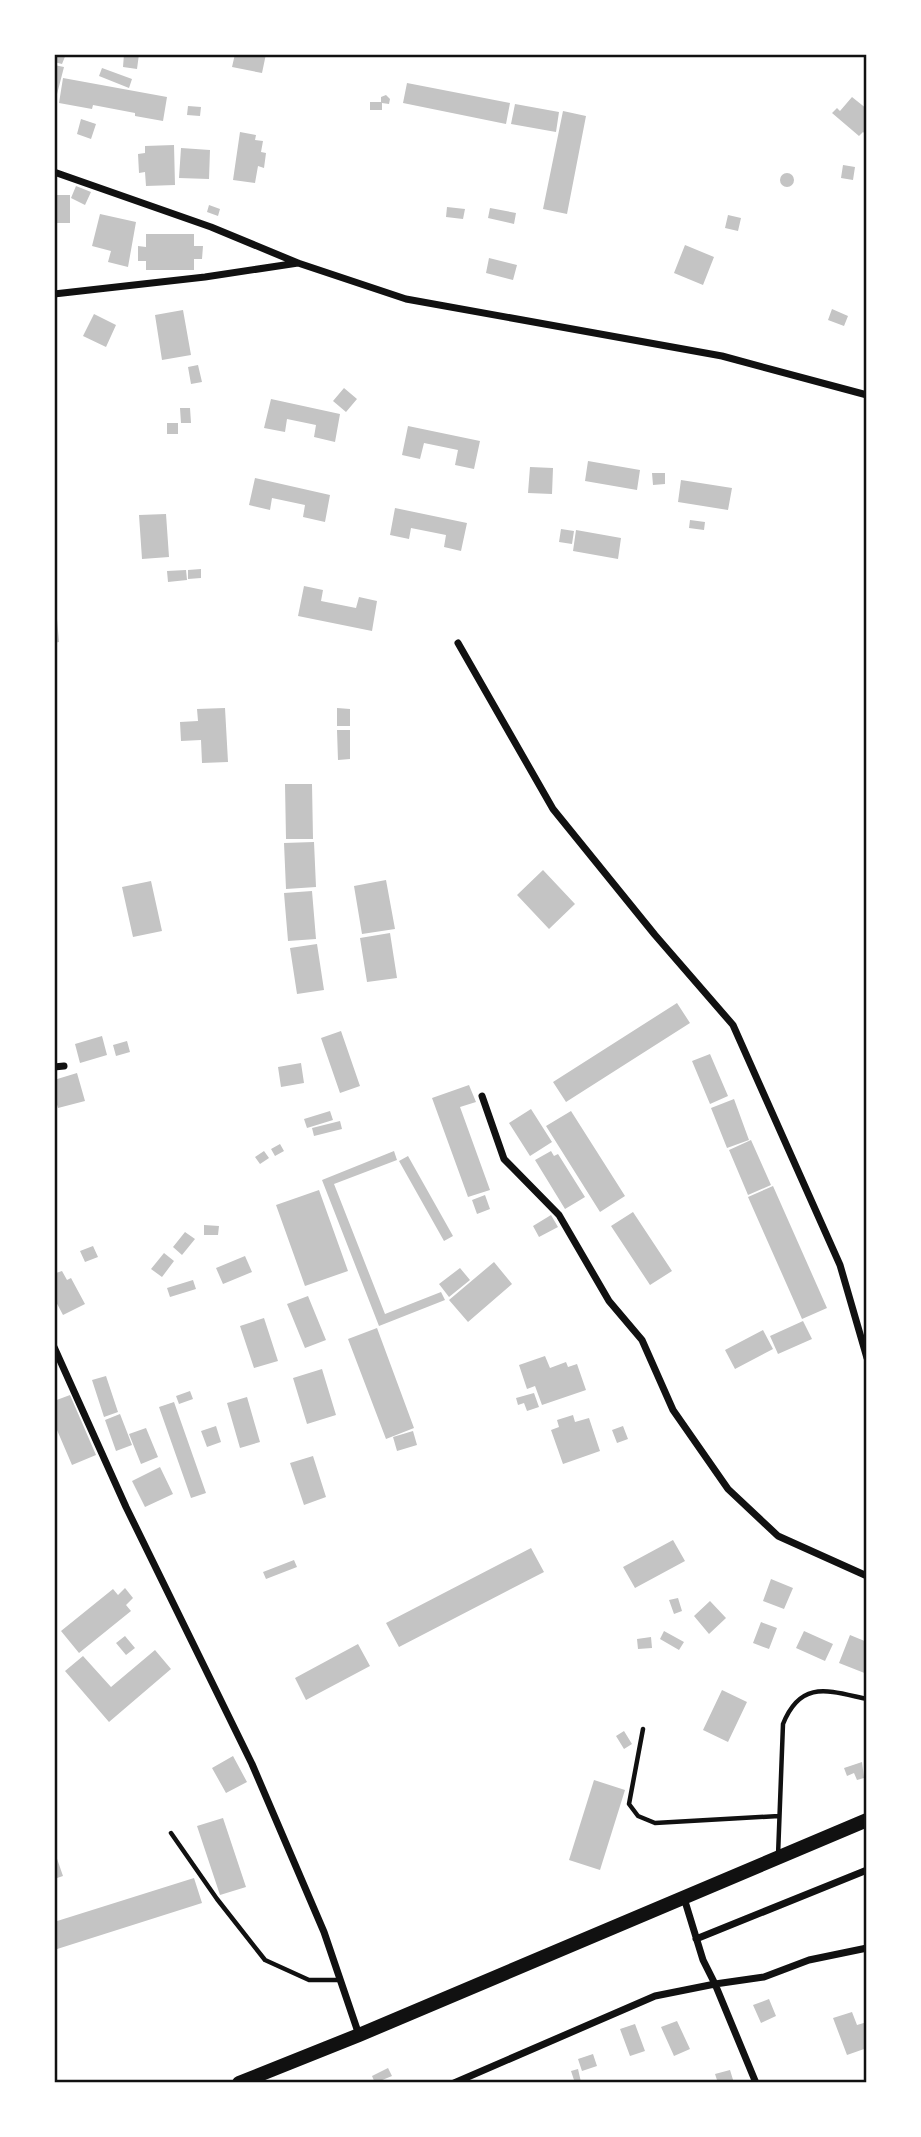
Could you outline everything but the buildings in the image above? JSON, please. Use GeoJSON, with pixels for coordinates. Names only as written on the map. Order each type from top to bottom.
{"type":"FeatureCollection","features":[{"type":"Feature","properties":{"kind":"highway"},"geometry":{"type":"LineString","coordinates":[[239,2083],[867,1820]]}},
{"type":"Feature","properties":{"kind":"street"},"geometry":{"type":"LineString","coordinates":[[54,172],[406,299],[722,356],[867,395]]}},
{"type":"Feature","properties":{"kind":"street"},"geometry":{"type":"LineString","coordinates":[[54,294],[205,277],[298,262]]}},
{"type":"Feature","properties":{"kind":"street"},"geometry":{"type":"LineString","coordinates":[[458,643],[553,809],[655,935],[733,1025],[839,1265],[867,1359]]}},
{"type":"Feature","properties":{"kind":"street"},"geometry":{"type":"LineString","coordinates":[[54,1067],[64,1066]]}},
{"type":"Feature","properties":{"kind":"street"},"geometry":{"type":"LineString","coordinates":[[482,1096],[504,1159],[559,1215],[609,1301],[642,1340],[673,1410],[728,1489],[778,1536],[867,1576]]}},
{"type":"Feature","properties":{"kind":"street"},"geometry":{"type":"LineString","coordinates":[[54,1347],[126,1507],[252,1764],[324,1931],[359,2035]]}},
{"type":"Feature","properties":{"kind":"street"},"geometry":{"type":"LineString","coordinates":[[696,1940],[867,1870]]}},
{"type":"Feature","properties":{"kind":"street"},"geometry":{"type":"LineString","coordinates":[[683,1896],[703,1960],[756,2083]]}},
{"type":"Feature","properties":{"kind":"street"},"geometry":{"type":"LineString","coordinates":[[454,2083],[655,1996],[764,1978],[809,1960],[867,1948]]}},
{"type":"Feature","properties":{"kind":"lane"},"geometry":{"type":"LineString","coordinates":[[778,1856],[783,1724],[789,1708],[807,1692],[830,1691],[867,1699]]}},
{"type":"Feature","properties":{"kind":"lane"},"geometry":{"type":"LineString","coordinates":[[643,1729],[629,1804],[638,1816],[655,1824],[779,1815]]}},
{"type":"Feature","properties":{"kind":"lane"},"geometry":{"type":"LineString","coordinates":[[171,1833],[216,1899],[265,1960],[309,1980],[341,1980]]}}]}
